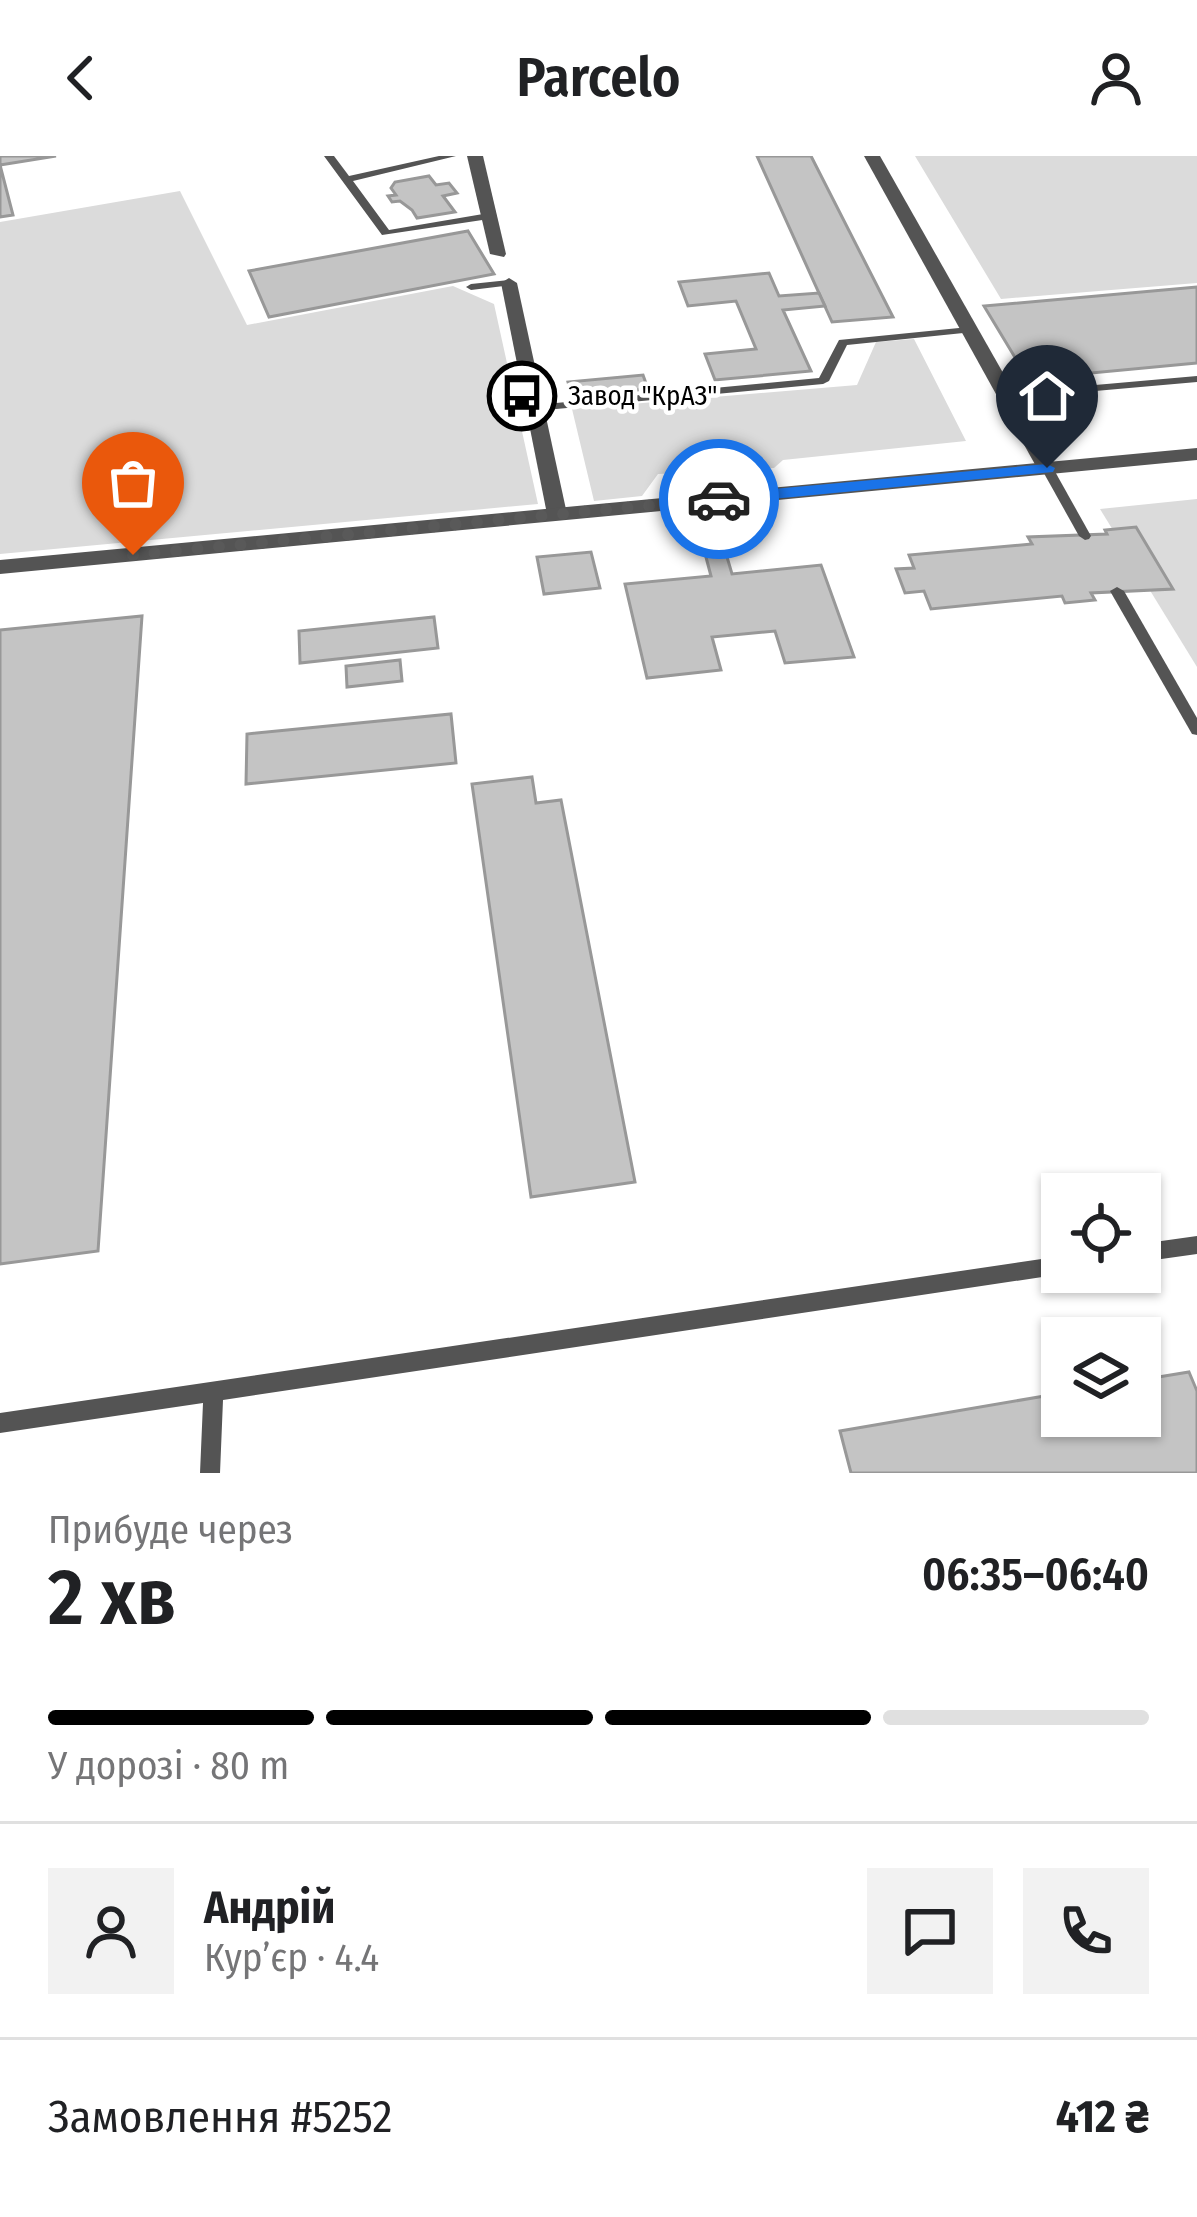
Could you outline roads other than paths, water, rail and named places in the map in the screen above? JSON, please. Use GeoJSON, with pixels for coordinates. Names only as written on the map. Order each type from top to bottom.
{"type":"FeatureCollection","features":[{"type":"Feature","properties":{"kind":"street"},"geometry":{"type":"LineString","coordinates":[[475,156],[498,254]]}},
{"type":"Feature","properties":{"kind":"street"},"geometry":{"type":"LineString","coordinates":[[872,156],[1047,468]]}},
{"type":"Feature","properties":{"kind":"street"},"geometry":{"type":"LineString","coordinates":[[509,283],[557,514]]}},
{"type":"Feature","properties":{"kind":"street"},"geometry":{"type":"LineString","coordinates":[[0,567],[1197,454]]}},
{"type":"Feature","properties":{"kind":"lane"},"geometry":{"type":"LineString","coordinates":[[329,156],[386,233],[489,215]]}},
{"type":"Feature","properties":{"kind":"lane"},"geometry":{"type":"LineString","coordinates":[[346,180],[451,156]]}},
{"type":"Feature","properties":{"kind":"lane"},"geometry":{"type":"LineString","coordinates":[[471,287],[509,283]]}},
{"type":"Feature","properties":{"kind":"lane"},"geometry":{"type":"LineString","coordinates":[[536,407],[823,381],[843,342],[969,330]]}},
{"type":"Feature","properties":{"kind":"lane"},"geometry":{"type":"LineString","coordinates":[[1006,396],[1197,380]]}},
{"type":"Feature","properties":{"kind":"lane"},"geometry":{"type":"LineString","coordinates":[[1047,468],[1085,536]]}},
{"type":"Feature","properties":{"kind":"lane"},"geometry":{"type":"LineString","coordinates":[[1117,591],[1197,730]]}},
{"type":"Feature","properties":{"kind":"lane"},"geometry":{"type":"LineString","coordinates":[[1161,1250],[1197,1245]]}},
{"type":"Feature","properties":{"kind":"lane"},"geometry":{"type":"LineString","coordinates":[[0,1423],[1041,1268]]}},
{"type":"Feature","properties":{"kind":"lane"},"geometry":{"type":"LineString","coordinates":[[210,1473],[213,1391]]}},
{"type":"Feature","properties":{"kind":"place","name":"Завод \"КрАЗ\""},"geometry":{"type":"Point","coordinates":[522,396]}}]}
